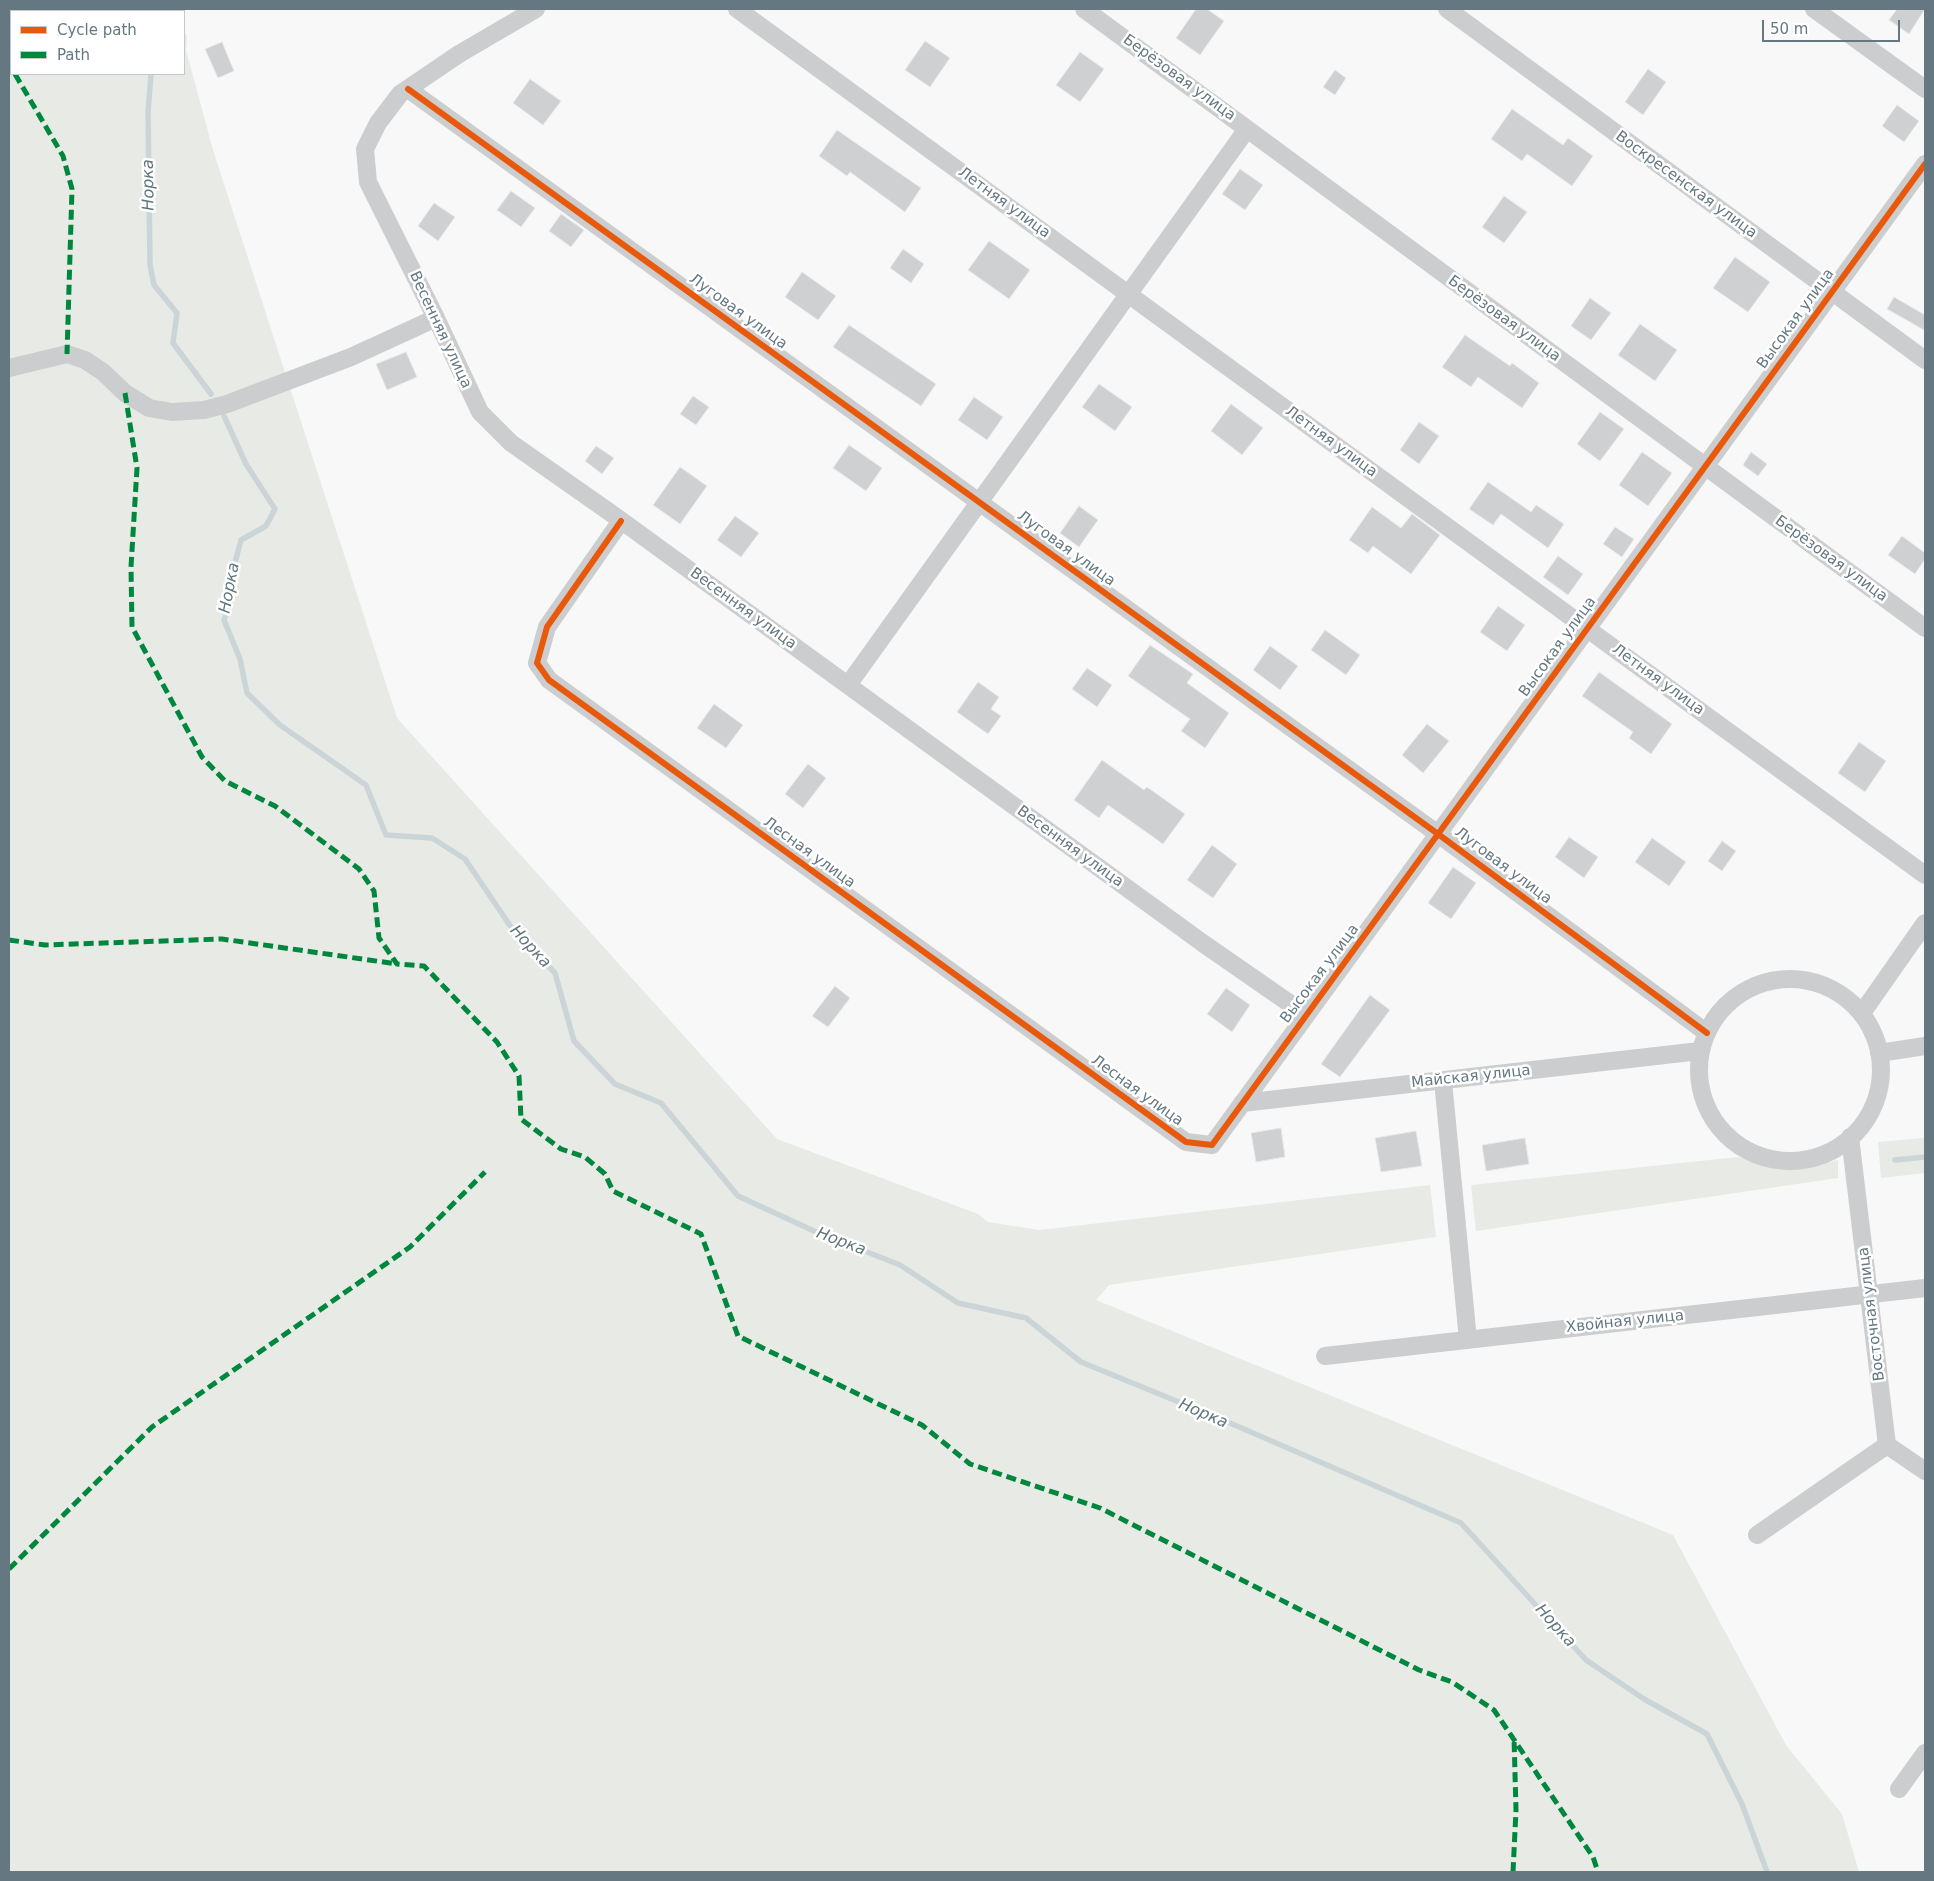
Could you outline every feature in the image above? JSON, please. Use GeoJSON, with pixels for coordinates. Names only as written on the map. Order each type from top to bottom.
{"type":"FeatureCollection","features":[{"type":"Feature","properties":{"kind":"street","name":"Весенняя улица"},"geometry":{"type":"LineString","coordinates":[[536,9],[459,54],[400,94],[378,123],[365,149],[368,182],[436,318],[480,412],[511,443],[622,521],[1196,939],[1305,1014]]}},
{"type":"Feature","properties":{"kind":"street","name":"Летняя улица"},"geometry":{"type":"LineString","coordinates":[[737,9],[1925,875]]}},
{"type":"Feature","properties":{"kind":"street","name":"Берёзовая улица"},"geometry":{"type":"LineString","coordinates":[[1084,9],[1925,628]]}},
{"type":"Feature","properties":{"kind":"street","name":"Воскресенская улица"},"geometry":{"type":"LineString","coordinates":[[1447,9],[1925,360]]}},
{"type":"Feature","properties":{"kind":"street"},"geometry":{"type":"LineString","coordinates":[[1814,9],[1925,89]]}},
{"type":"Feature","properties":{"kind":"street","name":"Луговая улица"},"geometry":{"type":"LineString","coordinates":[[408,89],[1438,834],[1707,1033]]}},
{"type":"Feature","properties":{"kind":"street"},"geometry":{"type":"LineString","coordinates":[[848,685],[1247,129]]}},
{"type":"Feature","properties":{"kind":"street","name":"Высокая улица"},"geometry":{"type":"LineString","coordinates":[[1212,1145],[1305,1014],[1925,164]]}},
{"type":"Feature","properties":{"kind":"street"},"geometry":{"type":"LineString","coordinates":[[9,368],[67,354],[85,360],[103,372],[125,393],[148,408],[172,412],[204,410],[228,404],[351,357],[436,318]]}},
{"type":"Feature","properties":{"kind":"street","name":"Лесная улица"},"geometry":{"type":"LineString","coordinates":[[622,521],[547,627],[537,663],[549,680],[1186,1142],[1212,1145]]}},
{"type":"Feature","properties":{"kind":"street"},"geometry":{"type":"LineString","coordinates":[[1862,1014],[1925,923]]}},
{"type":"Feature","properties":{"kind":"street"},"geometry":{"type":"LineString","coordinates":[[1785,978],[1814,981],[1841,993],[1862,1014],[1876,1039],[1882,1068],[1877,1097],[1863,1125],[1841,1146],[1813,1159],[1782,1161],[1752,1153],[1727,1136],[1708,1112],[1699,1082],[1700,1051],[1710,1023],[1730,999],[1756,984],[1785,978]]}},
{"type":"Feature","properties":{"kind":"street"},"geometry":{"type":"LineString","coordinates":[[1879,1053],[1925,1046]]}},
{"type":"Feature","properties":{"kind":"street","name":"Майская улица"},"geometry":{"type":"LineString","coordinates":[[1242,1103],[1700,1051]]}},
{"type":"Feature","properties":{"kind":"street"},"geometry":{"type":"LineString","coordinates":[[1443,1080],[1468,1340]]}},
{"type":"Feature","properties":{"kind":"street","name":"Восточная улица"},"geometry":{"type":"LineString","coordinates":[[1850,1137],[1887,1445]]}},
{"type":"Feature","properties":{"kind":"street","name":"Хвойная улица"},"geometry":{"type":"LineString","coordinates":[[1325,1356],[1925,1288]]}},
{"type":"Feature","properties":{"kind":"street"},"geometry":{"type":"LineString","coordinates":[[1757,1535],[1887,1445],[1925,1471]]}},
{"type":"Feature","properties":{"kind":"street"},"geometry":{"type":"LineString","coordinates":[[1899,1789],[1925,1753]]}},
{"type":"Feature","properties":{"kind":"shaded area"},"geometry":{"type":"Polygon","coordinates":[[[9,9],[174,9],[10,10],[10,75],[185,75],[185,33],[187,37],[186,50],[213,150],[397,718],[777,1139],[978,1214],[988,1222],[1039,1230],[1430,1185],[1436,1237],[1109,1285],[1096,1300],[1673,1535],[1786,1745],[1842,1814],[1859,1872],[9,1872],[9,9]]]}},
{"type":"Feature","properties":{"kind":"shaded area"},"geometry":{"type":"Polygon","coordinates":[[[1925,1138],[1925,1173],[1881,1178],[1878,1142],[1925,1138]]]}},
{"type":"Feature","properties":{"kind":"shaded area"},"geometry":{"type":"Polygon","coordinates":[[[1738,1157],[1774,1168],[1808,1167],[1838,1160],[1838,1178],[1476,1231],[1471,1185],[1738,1157]]]}},
{"type":"Feature","properties":{"kind":"building"},"geometry":{"type":"Polygon","coordinates":[[[1196,9],[1207,9],[1224,21],[1200,55],[1176,38],[1196,9]]]}},
{"type":"Feature","properties":{"kind":"building"},"geometry":{"type":"Polygon","coordinates":[[[1897,9],[1925,9],[1909,34],[1889,20],[1897,9]]]}},
{"type":"Feature","properties":{"kind":"building"},"geometry":{"type":"Polygon","coordinates":[[[925,41],[950,58],[930,87],[905,70],[925,41]]]}},
{"type":"Feature","properties":{"kind":"building"},"geometry":{"type":"Polygon","coordinates":[[[222,42],[234,71],[218,78],[205,49],[222,42]]]}},
{"type":"Feature","properties":{"kind":"building"},"geometry":{"type":"Polygon","coordinates":[[[1080,52],[1104,69],[1080,102],[1056,85],[1080,52]]]}},
{"type":"Feature","properties":{"kind":"building"},"geometry":{"type":"Polygon","coordinates":[[[1648,69],[1666,82],[1643,115],[1625,102],[1648,69]]]}},
{"type":"Feature","properties":{"kind":"building"},"geometry":{"type":"Polygon","coordinates":[[[1335,70],[1346,78],[1335,95],[1323,87],[1335,70]]]}},
{"type":"Feature","properties":{"kind":"building"},"geometry":{"type":"Polygon","coordinates":[[[530,79],[561,101],[543,125],[513,103],[530,79]]]}},
{"type":"Feature","properties":{"kind":"building"},"geometry":{"type":"Polygon","coordinates":[[[1897,105],[1919,121],[1904,142],[1882,126],[1897,105]]]}},
{"type":"Feature","properties":{"kind":"building"},"geometry":{"type":"Polygon","coordinates":[[[1512,109],[1563,145],[1568,138],[1593,156],[1572,186],[1527,154],[1522,161],[1491,139],[1512,109]]]}},
{"type":"Feature","properties":{"kind":"building"},"geometry":{"type":"Polygon","coordinates":[[[837,130],[921,188],[905,212],[850,172],[847,176],[819,156],[837,130]]]}},
{"type":"Feature","properties":{"kind":"building"},"geometry":{"type":"Polygon","coordinates":[[[1240,169],[1263,185],[1245,210],[1222,194],[1240,169]]]}},
{"type":"Feature","properties":{"kind":"building"},"geometry":{"type":"Polygon","coordinates":[[[511,191],[535,208],[521,227],[497,210],[511,191]]]}},
{"type":"Feature","properties":{"kind":"building"},"geometry":{"type":"Polygon","coordinates":[[[1504,196],[1527,212],[1504,243],[1482,227],[1504,196]]]}},
{"type":"Feature","properties":{"kind":"building"},"geometry":{"type":"Polygon","coordinates":[[[434,203],[455,217],[438,241],[418,226],[434,203]]]}},
{"type":"Feature","properties":{"kind":"building"},"geometry":{"type":"Polygon","coordinates":[[[561,214],[584,230],[571,247],[549,231],[561,214]]]}},
{"type":"Feature","properties":{"kind":"building"},"geometry":{"type":"Polygon","coordinates":[[[989,241],[1030,270],[1009,299],[968,270],[989,241]]]}},
{"type":"Feature","properties":{"kind":"building"},"geometry":{"type":"Polygon","coordinates":[[[903,249],[924,264],[911,283],[890,268],[903,249]]]}},
{"type":"Feature","properties":{"kind":"building"},"geometry":{"type":"Polygon","coordinates":[[[1735,257],[1770,282],[1748,312],[1713,288],[1735,257]]]}},
{"type":"Feature","properties":{"kind":"building"},"geometry":{"type":"Polygon","coordinates":[[[802,272],[836,296],[818,320],[785,297],[802,272]]]}},
{"type":"Feature","properties":{"kind":"building"},"geometry":{"type":"Polygon","coordinates":[[[1894,297],[1925,315],[1924,330],[1887,309],[1894,297]]]}},
{"type":"Feature","properties":{"kind":"building"},"geometry":{"type":"Polygon","coordinates":[[[1590,298],[1611,313],[1591,340],[1571,326],[1590,298]]]}},
{"type":"Feature","properties":{"kind":"building"},"geometry":{"type":"Polygon","coordinates":[[[1640,324],[1677,350],[1655,381],[1618,355],[1640,324]]]}},
{"type":"Feature","properties":{"kind":"building"},"geometry":{"type":"Polygon","coordinates":[[[849,325],[936,384],[921,406],[833,347],[849,325]]]}},
{"type":"Feature","properties":{"kind":"building"},"geometry":{"type":"Polygon","coordinates":[[[1465,335],[1510,366],[1512,363],[1539,383],[1522,408],[1478,377],[1471,387],[1442,367],[1465,335]]]}},
{"type":"Feature","properties":{"kind":"building"},"geometry":{"type":"Polygon","coordinates":[[[406,352],[417,377],[387,390],[376,364],[406,352]]]}},
{"type":"Feature","properties":{"kind":"building"},"geometry":{"type":"Polygon","coordinates":[[[1099,384],[1132,407],[1115,431],[1082,407],[1099,384]]]}},
{"type":"Feature","properties":{"kind":"building"},"geometry":{"type":"Polygon","coordinates":[[[693,396],[709,407],[696,425],[680,414],[693,396]]]}},
{"type":"Feature","properties":{"kind":"building"},"geometry":{"type":"Polygon","coordinates":[[[974,397],[1003,417],[987,440],[958,420],[974,397]]]}},
{"type":"Feature","properties":{"kind":"building"},"geometry":{"type":"Polygon","coordinates":[[[1231,404],[1263,428],[1242,455],[1211,431],[1231,404]]]}},
{"type":"Feature","properties":{"kind":"building"},"geometry":{"type":"Polygon","coordinates":[[[1600,412],[1624,429],[1600,461],[1577,444],[1600,412]]]}},
{"type":"Feature","properties":{"kind":"building"},"geometry":{"type":"Polygon","coordinates":[[[1419,422],[1439,436],[1419,464],[1400,450],[1419,422]]]}},
{"type":"Feature","properties":{"kind":"building"},"geometry":{"type":"Polygon","coordinates":[[[849,445],[882,468],[866,491],[833,468],[849,445]]]}},
{"type":"Feature","properties":{"kind":"building"},"geometry":{"type":"Polygon","coordinates":[[[596,446],[614,458],[602,474],[585,461],[596,446]]]}},
{"type":"Feature","properties":{"kind":"building"},"geometry":{"type":"Polygon","coordinates":[[[1642,452],[1672,473],[1648,506],[1619,485],[1642,452]]]}},
{"type":"Feature","properties":{"kind":"building"},"geometry":{"type":"Polygon","coordinates":[[[1751,452],[1767,464],[1758,476],[1743,465],[1751,452]]]}},
{"type":"Feature","properties":{"kind":"building"},"geometry":{"type":"Polygon","coordinates":[[[680,467],[707,486],[680,524],[653,505],[680,467]]]}},
{"type":"Feature","properties":{"kind":"building"},"geometry":{"type":"Polygon","coordinates":[[[1488,482],[1531,512],[1536,505],[1564,524],[1548,548],[1501,514],[1493,525],[1469,509],[1488,482]]]}},
{"type":"Feature","properties":{"kind":"building"},"geometry":{"type":"Polygon","coordinates":[[[1079,506],[1098,520],[1079,547],[1060,533],[1079,506]]]}},
{"type":"Feature","properties":{"kind":"building"},"geometry":{"type":"Polygon","coordinates":[[[1372,507],[1401,528],[1412,514],[1440,535],[1411,574],[1373,546],[1368,553],[1349,540],[1372,507]]]}},
{"type":"Feature","properties":{"kind":"building"},"geometry":{"type":"Polygon","coordinates":[[[735,516],[759,533],[741,557],[717,540],[735,516]]]}},
{"type":"Feature","properties":{"kind":"building"},"geometry":{"type":"Polygon","coordinates":[[[1615,527],[1634,539],[1622,557],[1603,544],[1615,527]]]}},
{"type":"Feature","properties":{"kind":"building"},"geometry":{"type":"Polygon","coordinates":[[[1902,536],[1925,553],[1925,559],[1915,574],[1888,555],[1902,536]]]}},
{"type":"Feature","properties":{"kind":"building"},"geometry":{"type":"Polygon","coordinates":[[[1558,556],[1583,574],[1568,595],[1543,577],[1558,556]]]}},
{"type":"Feature","properties":{"kind":"building"},"geometry":{"type":"Polygon","coordinates":[[[1498,606],[1525,625],[1507,651],[1480,632],[1498,606]]]}},
{"type":"Feature","properties":{"kind":"building"},"geometry":{"type":"Polygon","coordinates":[[[1325,630],[1360,655],[1346,675],[1311,650],[1325,630]]]}},
{"type":"Feature","properties":{"kind":"building"},"geometry":{"type":"Polygon","coordinates":[[[1150,645],[1193,674],[1187,683],[1229,713],[1205,748],[1181,731],[1190,719],[1128,676],[1150,645]]]}},
{"type":"Feature","properties":{"kind":"building"},"geometry":{"type":"Polygon","coordinates":[[[1270,646],[1298,666],[1280,690],[1253,670],[1270,646]]]}},
{"type":"Feature","properties":{"kind":"building"},"geometry":{"type":"Polygon","coordinates":[[[1087,668],[1112,685],[1097,707],[1072,689],[1087,668]]]}},
{"type":"Feature","properties":{"kind":"building"},"geometry":{"type":"Polygon","coordinates":[[[1599,672],[1672,724],[1651,754],[1629,738],[1633,732],[1582,696],[1599,672]]]}},
{"type":"Feature","properties":{"kind":"building"},"geometry":{"type":"Polygon","coordinates":[[[978,682],[999,697],[991,709],[1001,716],[988,734],[957,712],[978,682]]]}},
{"type":"Feature","properties":{"kind":"building"},"geometry":{"type":"Polygon","coordinates":[[[714,704],[743,725],[726,748],[697,728],[714,704]]]}},
{"type":"Feature","properties":{"kind":"building"},"geometry":{"type":"Polygon","coordinates":[[[1427,724],[1449,741],[1423,773],[1402,755],[1427,724]]]}},
{"type":"Feature","properties":{"kind":"building"},"geometry":{"type":"Polygon","coordinates":[[[1859,742],[1886,761],[1865,792],[1838,773],[1859,742]]]}},
{"type":"Feature","properties":{"kind":"building"},"geometry":{"type":"Polygon","coordinates":[[[1102,760],[1144,790],[1147,787],[1185,814],[1163,844],[1108,805],[1099,818],[1074,800],[1102,760]]]}},
{"type":"Feature","properties":{"kind":"building"},"geometry":{"type":"Polygon","coordinates":[[[808,764],[826,778],[803,808],[785,794],[808,764]]]}},
{"type":"Feature","properties":{"kind":"building"},"geometry":{"type":"Polygon","coordinates":[[[1569,837],[1598,857],[1584,878],[1555,857],[1569,837]]]}},
{"type":"Feature","properties":{"kind":"building"},"geometry":{"type":"Polygon","coordinates":[[[1652,838],[1686,862],[1669,886],[1635,862],[1652,838]]]}},
{"type":"Feature","properties":{"kind":"building"},"geometry":{"type":"Polygon","coordinates":[[[1722,841],[1736,851],[1722,871],[1708,861],[1722,841]]]}},
{"type":"Feature","properties":{"kind":"building"},"geometry":{"type":"Polygon","coordinates":[[[1212,845],[1237,864],[1213,898],[1187,880],[1212,845]]]}},
{"type":"Feature","properties":{"kind":"building"},"geometry":{"type":"Polygon","coordinates":[[[1453,867],[1476,883],[1451,919],[1428,903],[1453,867]]]}},
{"type":"Feature","properties":{"kind":"building"},"geometry":{"type":"Polygon","coordinates":[[[835,986],[850,998],[828,1027],[812,1016],[835,986]]]}},
{"type":"Feature","properties":{"kind":"building"},"geometry":{"type":"Polygon","coordinates":[[[1226,988],[1250,1005],[1232,1032],[1207,1014],[1226,988]]]}},
{"type":"Feature","properties":{"kind":"building"},"geometry":{"type":"Polygon","coordinates":[[[1370,995],[1390,1010],[1340,1077],[1321,1064],[1370,995]]]}},
{"type":"Feature","properties":{"kind":"building"},"geometry":{"type":"Polygon","coordinates":[[[1281,1128],[1285,1157],[1256,1162],[1251,1133],[1281,1128]]]}},
{"type":"Feature","properties":{"kind":"building"},"geometry":{"type":"Polygon","coordinates":[[[1416,1131],[1422,1166],[1381,1172],[1375,1138],[1416,1131]]]}},
{"type":"Feature","properties":{"kind":"building"},"geometry":{"type":"Polygon","coordinates":[[[1525,1138],[1529,1164],[1486,1171],[1482,1145],[1525,1138]]]}},
{"type":"Feature","properties":{"kind":"waterway","name":"Норка"},"geometry":{"type":"LineString","coordinates":[[151,75],[148,112],[150,265],[154,285],[177,313],[173,343],[211,394]]}},
{"type":"Feature","properties":{"kind":"waterway","name":"Норка"},"geometry":{"type":"LineString","coordinates":[[224,416],[246,464],[275,509],[266,526],[241,540],[233,570],[231,599],[224,620],[240,659],[247,693],[280,725],[366,785],[386,835],[432,838],[465,859],[513,930],[555,973],[574,1041],[615,1084],[661,1103],[738,1196],[814,1231],[900,1265],[958,1303],[1026,1318],[1081,1362],[1223,1420],[1461,1523],[1586,1660],[1644,1699],[1707,1734],[1742,1804],[1767,1872]]}},
{"type":"Feature","properties":{"kind":"waterway"},"geometry":{"type":"LineString","coordinates":[[1895,1160],[1925,1157]]}},
{"type":"Feature","properties":{"kind":"marked path"},"geometry":{"type":"LineString","coordinates":[[16,75],[63,156],[72,189],[67,354]]}},
{"type":"Feature","properties":{"kind":"marked path"},"geometry":{"type":"LineString","coordinates":[[125,393],[137,468],[131,567],[132,627],[202,757],[225,781],[275,806],[359,869],[374,891],[379,938],[397,964],[424,966],[497,1042],[519,1076],[521,1119],[561,1149],[585,1157],[605,1174],[613,1191],[701,1234],[738,1336],[922,1425],[970,1464],[1100,1508],[1419,1670],[1452,1682],[1494,1710],[1593,1857],[1598,1872]]}},
{"type":"Feature","properties":{"kind":"marked path"},"geometry":{"type":"LineString","coordinates":[[9,940],[45,945],[222,939],[397,964]]}},
{"type":"Feature","properties":{"kind":"marked path"},"geometry":{"type":"LineString","coordinates":[[9,1569],[152,1427],[410,1247],[485,1172]]}},
{"type":"Feature","properties":{"kind":"marked path"},"geometry":{"type":"LineString","coordinates":[[1513,1872],[1516,1810],[1514,1737]]}},
{"type":"Feature","properties":{"kind":"cycle path"},"geometry":{"type":"LineString","coordinates":[[408,89],[1438,834],[1707,1033]]}},
{"type":"Feature","properties":{"kind":"cycle path"},"geometry":{"type":"LineString","coordinates":[[621,521],[547,627],[537,663],[549,680],[1186,1142],[1212,1145],[1925,164]]}}]}
